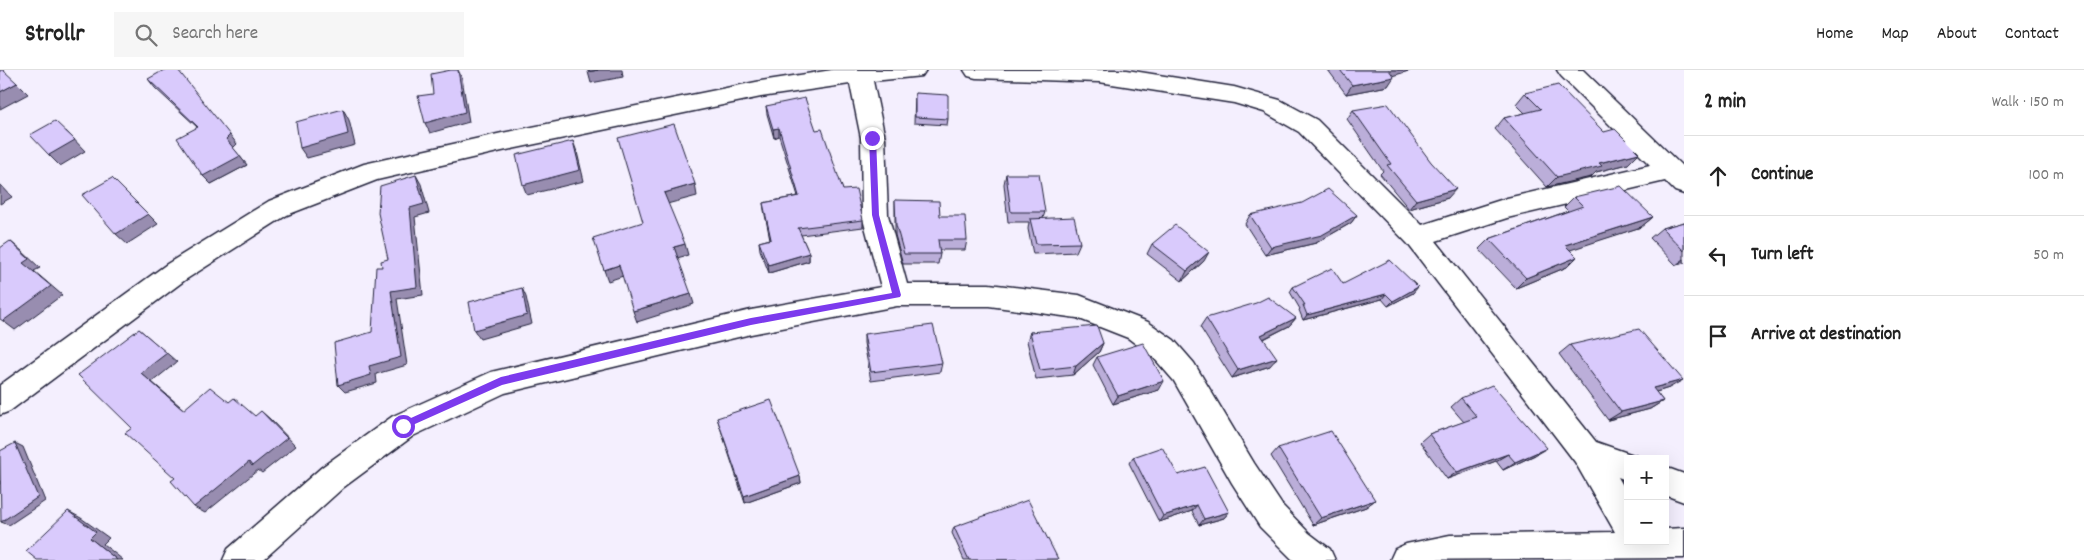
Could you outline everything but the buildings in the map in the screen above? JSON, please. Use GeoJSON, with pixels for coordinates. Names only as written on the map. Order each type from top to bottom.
{"type":"FeatureCollection","features":[{"type":"Feature","properties":{"kind":"street"},"geometry":{"type":"LineString","coordinates":[[0,402],[176,272],[278,208],[364,175],[502,142],[761,89],[860,74],[914,70]]}},
{"type":"Feature","properties":{"kind":"street"},"geometry":{"type":"LineString","coordinates":[[976,70],[1023,70],[1099,74],[1234,95],[1272,106],[1308,126],[1417,237],[1586,452],[1624,517]]}},
{"type":"Feature","properties":{"kind":"street"},"geometry":{"type":"LineString","coordinates":[[1570,70],[1677,177]]}},
{"type":"Feature","properties":{"kind":"street"},"geometry":{"type":"LineString","coordinates":[[860,74],[872,138],[876,215],[897,295]]}},
{"type":"Feature","properties":{"kind":"street"},"geometry":{"type":"LineString","coordinates":[[1417,237],[1507,208],[1677,177]]}},
{"type":"Feature","properties":{"kind":"street"},"geometry":{"type":"LineString","coordinates":[[238,560],[333,477],[403,426],[501,381],[751,322],[897,295],[989,295],[1079,307],[1138,330],[1164,348],[1184,372],[1243,473],[1271,516],[1298,544],[1319,560]]}},
{"type":"Feature","properties":{"kind":"street"},"geometry":{"type":"LineString","coordinates":[[1586,452],[1624,466]]}},
{"type":"Feature","properties":{"kind":"street"},"geometry":{"type":"LineString","coordinates":[[1669,482],[1684,488]]}},
{"type":"Feature","properties":{"kind":"street"},"geometry":{"type":"LineString","coordinates":[[1406,560],[1624,538]]}},
{"type":"Feature","properties":{"kind":"street"},"geometry":{"type":"LineString","coordinates":[[1669,541],[1684,543]]}},
{"type":"Feature","properties":{"kind":"route"},"geometry":{"type":"LineString","coordinates":[[403,426],[501,381],[751,322],[897,295],[876,215],[872,138]]}}]}
